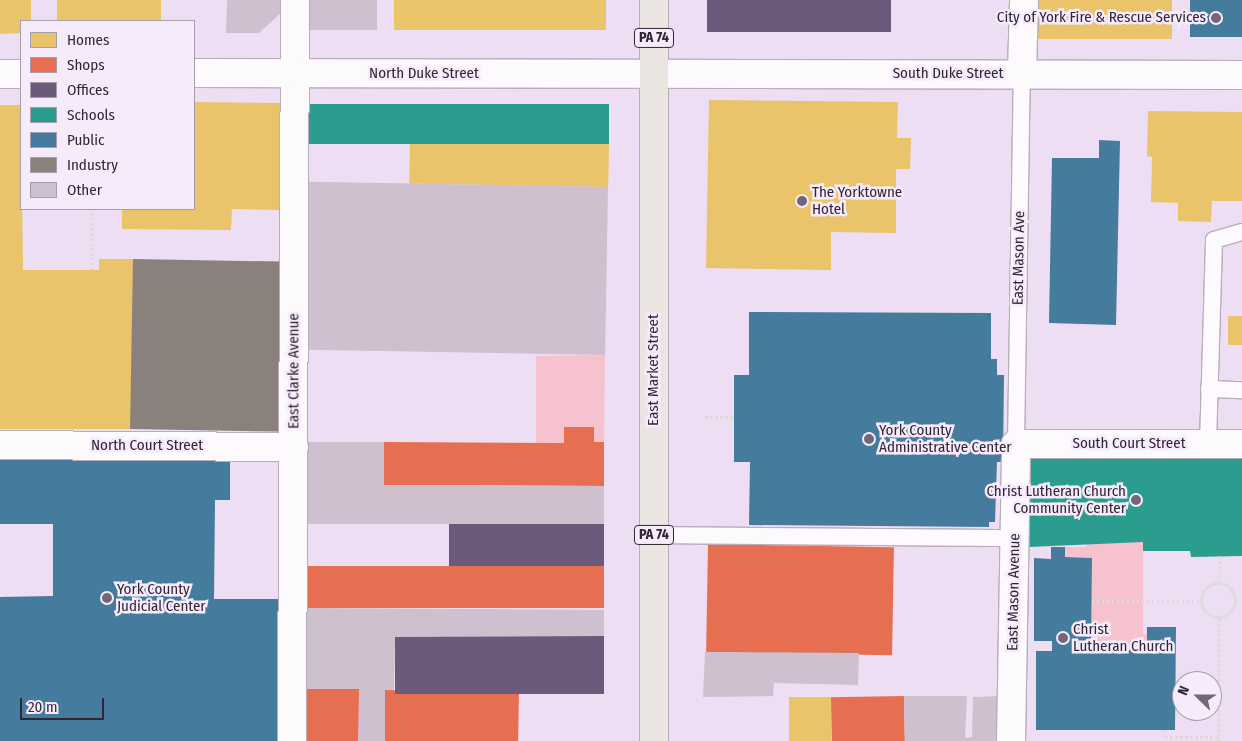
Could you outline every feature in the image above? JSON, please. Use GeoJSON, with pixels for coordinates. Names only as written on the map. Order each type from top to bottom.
{"type":"FeatureCollection","features":[{"type":"Feature","properties":{"kind":"main road","name":"East Market Street"},"geometry":{"type":"LineString","coordinates":[[654,0],[654,741]]}},
{"type":"Feature","properties":{"kind":"street","name":"East Clarke Avenue"},"geometry":{"type":"LineString","coordinates":[[292,741],[294,0]]}},
{"type":"Feature","properties":{"kind":"street"},"geometry":{"type":"LineString","coordinates":[[1022,73],[1024,0]]}},
{"type":"Feature","properties":{"kind":"street","name":"North Duke Street"},"geometry":{"type":"LineString","coordinates":[[195,73],[654,75]]}},
{"type":"Feature","properties":{"kind":"street","name":"South Duke Street"},"geometry":{"type":"LineString","coordinates":[[654,75],[1022,73],[1242,75]]}},
{"type":"Feature","properties":{"kind":"street"},"geometry":{"type":"LineString","coordinates":[[0,74],[20,74]]}},
{"type":"Feature","properties":{"kind":"street","name":"South Court Street"},"geometry":{"type":"LineString","coordinates":[[1016,444],[1242,444]]}},
{"type":"Feature","properties":{"kind":"street","name":"East Mason Avenue"},"geometry":{"type":"LineString","coordinates":[[1011,741],[1016,444]]}},
{"type":"Feature","properties":{"kind":"street","name":"North Court Street"},"geometry":{"type":"LineString","coordinates":[[0,445],[294,447]]}},
{"type":"Feature","properties":{"kind":"lane","name":"East Mason Ave"},"geometry":{"type":"LineString","coordinates":[[1016,444],[1022,73]]}},
{"type":"Feature","properties":{"kind":"lane"},"geometry":{"type":"LineString","coordinates":[[1208,444],[1214,240],[1242,232]]}},
{"type":"Feature","properties":{"kind":"lane"},"geometry":{"type":"LineString","coordinates":[[1209,389],[1242,390]]}},
{"type":"Feature","properties":{"kind":"lane"},"geometry":{"type":"LineString","coordinates":[[654,535],[1015,538]]}},
{"type":"Feature","properties":{"kind":"path"},"geometry":{"type":"LineString","coordinates":[[92,210],[92,270]]}},
{"type":"Feature","properties":{"kind":"path"},"geometry":{"type":"LineString","coordinates":[[705,417],[734,417]]}},
{"type":"Feature","properties":{"kind":"path"},"geometry":{"type":"LineString","coordinates":[[1219,583],[1220,556]]}},
{"type":"Feature","properties":{"kind":"path"},"geometry":{"type":"LineString","coordinates":[[1219,583],[1230,587],[1236,601],[1231,612],[1219,618],[1206,614],[1201,601],[1205,589],[1219,583]]}},
{"type":"Feature","properties":{"kind":"path"},"geometry":{"type":"LineString","coordinates":[[1092,600],[1201,601]]}},
{"type":"Feature","properties":{"kind":"path"},"geometry":{"type":"LineString","coordinates":[[1236,601],[1242,600]]}},
{"type":"Feature","properties":{"kind":"path"},"geometry":{"type":"LineString","coordinates":[[1218,671],[1219,618]]}},
{"type":"Feature","properties":{"kind":"path"},"geometry":{"type":"LineString","coordinates":[[1164,730],[1165,737],[1219,739],[1219,721]]}},
{"type":"Feature","properties":{"kind":"shaded area"},"geometry":{"type":"Polygon","coordinates":[[[605,355],[604,442],[594,442],[594,427],[564,427],[564,443],[536,443],[536,356],[605,355]]]}},
{"type":"Feature","properties":{"kind":"shaded area"},"geometry":{"type":"Polygon","coordinates":[[[1143,542],[1143,634],[1147,634],[1147,650],[1091,650],[1092,558],[1065,557],[1065,547],[1086,547],[1087,543],[1143,542]]]}},
{"type":"Feature","properties":{"kind":"building: Homes"},"geometry":{"type":"Polygon","coordinates":[[[0,0],[31,0],[31,20],[20,20],[20,33],[0,34],[0,0]]]}},
{"type":"Feature","properties":{"kind":"building: Homes"},"geometry":{"type":"Polygon","coordinates":[[[57,0],[161,0],[161,20],[57,20],[57,0]]]}},
{"type":"Feature","properties":{"kind":"building: Homes"},"geometry":{"type":"Polygon","coordinates":[[[394,0],[606,0],[606,30],[394,30],[394,0]]]}},
{"type":"Feature","properties":{"kind":"building: Homes"},"geometry":{"type":"Polygon","coordinates":[[[1031,0],[1172,0],[1172,39],[1031,39],[1031,0]]]}},
{"type":"Feature","properties":{"kind":"building: Homes","name":"The Yorktowne Hotel"},"geometry":{"type":"Polygon","coordinates":[[[709,100],[898,102],[897,138],[911,138],[910,169],[896,169],[896,233],[831,232],[831,270],[706,268],[709,100]]]}},
{"type":"Feature","properties":{"kind":"building: Homes"},"geometry":{"type":"Polygon","coordinates":[[[195,102],[284,103],[282,210],[232,209],[231,230],[122,229],[122,210],[195,210],[195,102]]]}},
{"type":"Feature","properties":{"kind":"building: Homes"},"geometry":{"type":"Polygon","coordinates":[[[0,105],[20,105],[20,210],[22,210],[23,270],[99,270],[99,259],[133,259],[133,429],[0,429],[0,105]]]}},
{"type":"Feature","properties":{"kind":"building: Homes"},"geometry":{"type":"Polygon","coordinates":[[[1148,111],[1242,112],[1242,201],[1212,201],[1211,222],[1178,221],[1178,203],[1151,202],[1152,157],[1147,156],[1148,111]]]}},
{"type":"Feature","properties":{"kind":"building: Homes"},"geometry":{"type":"Polygon","coordinates":[[[410,141],[609,144],[608,187],[409,184],[410,141]]]}},
{"type":"Feature","properties":{"kind":"building: Homes"},"geometry":{"type":"Polygon","coordinates":[[[1228,316],[1242,316],[1242,345],[1228,345],[1228,316]]]}},
{"type":"Feature","properties":{"kind":"building: Homes"},"geometry":{"type":"Polygon","coordinates":[[[789,697],[831,697],[831,741],[789,741],[789,697]]]}},
{"type":"Feature","properties":{"kind":"building: Shops"},"geometry":{"type":"Polygon","coordinates":[[[564,427],[594,427],[594,442],[604,442],[604,486],[384,485],[384,442],[564,443],[564,427]]]}},
{"type":"Feature","properties":{"kind":"building: Shops"},"geometry":{"type":"Polygon","coordinates":[[[708,544],[894,547],[892,655],[706,652],[708,544]]]}},
{"type":"Feature","properties":{"kind":"building: Shops"},"geometry":{"type":"Polygon","coordinates":[[[305,566],[604,566],[604,608],[305,608],[305,566]]]}},
{"type":"Feature","properties":{"kind":"building: Shops"},"geometry":{"type":"Polygon","coordinates":[[[306,689],[359,689],[359,741],[306,741],[306,689]]]}},
{"type":"Feature","properties":{"kind":"building: Shops"},"geometry":{"type":"Polygon","coordinates":[[[385,690],[519,692],[518,741],[384,741],[385,690]]]}},
{"type":"Feature","properties":{"kind":"building: Shops"},"geometry":{"type":"Polygon","coordinates":[[[904,696],[905,741],[832,741],[831,697],[904,696]]]}},
{"type":"Feature","properties":{"kind":"building: Offices"},"geometry":{"type":"Polygon","coordinates":[[[707,0],[891,0],[891,32],[707,32],[707,0]]]}},
{"type":"Feature","properties":{"kind":"building: Offices"},"geometry":{"type":"Polygon","coordinates":[[[449,524],[604,524],[604,566],[449,566],[449,524]]]}},
{"type":"Feature","properties":{"kind":"building: Offices"},"geometry":{"type":"Polygon","coordinates":[[[395,636],[604,636],[604,694],[395,694],[395,636]]]}},
{"type":"Feature","properties":{"kind":"building: Schools"},"geometry":{"type":"Polygon","coordinates":[[[306,104],[609,104],[609,144],[306,144],[306,104]]]}},
{"type":"Feature","properties":{"kind":"building: Schools","name":"Christ Lutheran Church Community Center"},"geometry":{"type":"Polygon","coordinates":[[[1029,458],[1242,458],[1242,556],[1191,557],[1190,551],[1143,551],[1143,542],[1029,547],[1029,458]]]}},
{"type":"Feature","properties":{"kind":"building: Public","name":"City of York Fire & Rescue Services"},"geometry":{"type":"Polygon","coordinates":[[[1190,0],[1242,0],[1242,37],[1190,37],[1190,0]]]}},
{"type":"Feature","properties":{"kind":"building: Public"},"geometry":{"type":"Polygon","coordinates":[[[1099,140],[1120,141],[1116,325],[1049,323],[1052,158],[1099,158],[1099,140]]]}},
{"type":"Feature","properties":{"kind":"building: Public","name":"York County Administrative Center"},"geometry":{"type":"Polygon","coordinates":[[[749,312],[991,313],[991,359],[997,359],[997,375],[1004,375],[1003,462],[997,462],[995,522],[989,522],[989,527],[749,525],[750,462],[734,462],[734,375],[749,375],[749,312]]]}},
{"type":"Feature","properties":{"kind":"building: Public","name":"York County Judicial Center"},"geometry":{"type":"Polygon","coordinates":[[[0,456],[230,456],[230,500],[215,500],[214,599],[279,599],[278,741],[0,741],[0,597],[53,596],[53,524],[0,524],[0,456]]]}},
{"type":"Feature","properties":{"kind":"building: Public","name":"Christ Lutheran Church"},"geometry":{"type":"Polygon","coordinates":[[[1051,547],[1065,547],[1065,557],[1092,558],[1091,650],[1147,650],[1147,627],[1176,627],[1176,671],[1172,671],[1172,721],[1175,721],[1175,730],[1036,730],[1036,651],[1052,651],[1052,641],[1034,641],[1034,558],[1051,559],[1051,547]]]}},
{"type":"Feature","properties":{"kind":"building: Industry"},"geometry":{"type":"Polygon","coordinates":[[[133,259],[281,262],[278,432],[130,429],[133,259]]]}},
{"type":"Feature","properties":{"kind":"building: Other"},"geometry":{"type":"Polygon","coordinates":[[[227,0],[283,0],[283,11],[259,33],[226,33],[227,0]]]}},
{"type":"Feature","properties":{"kind":"building: Other"},"geometry":{"type":"Polygon","coordinates":[[[310,0],[377,0],[377,30],[310,30],[310,0]]]}},
{"type":"Feature","properties":{"kind":"building: Other"},"geometry":{"type":"Polygon","coordinates":[[[309,182],[608,187],[605,355],[306,350],[309,182]]]}},
{"type":"Feature","properties":{"kind":"building: Other"},"geometry":{"type":"Polygon","coordinates":[[[305,442],[384,442],[384,485],[604,486],[604,524],[305,524],[305,442]]]}},
{"type":"Feature","properties":{"kind":"building: Other"},"geometry":{"type":"Polygon","coordinates":[[[305,608],[604,610],[604,636],[395,637],[394,690],[385,690],[385,741],[358,741],[359,689],[306,689],[305,608]]]}},
{"type":"Feature","properties":{"kind":"building: Other"},"geometry":{"type":"Polygon","coordinates":[[[705,652],[859,653],[858,685],[774,683],[773,696],[703,697],[705,652]]]}},
{"type":"Feature","properties":{"kind":"building: Other"},"geometry":{"type":"Polygon","coordinates":[[[904,696],[967,696],[965,738],[972,737],[973,697],[1003,696],[1002,741],[905,741],[904,696]]]}},
{"type":"Feature","properties":{"kind":"place","name":"City of York Fire & Rescue Services"},"geometry":{"type":"Point","coordinates":[1216,18]}},
{"type":"Feature","properties":{"kind":"place","name":"The Yorktowne Hotel"},"geometry":{"type":"Point","coordinates":[802,201]}},
{"type":"Feature","properties":{"kind":"place","name":"York County Administrative Center"},"geometry":{"type":"Point","coordinates":[869,439]}},
{"type":"Feature","properties":{"kind":"place","name":"Christ Lutheran Church Community Center"},"geometry":{"type":"Point","coordinates":[1136,500]}},
{"type":"Feature","properties":{"kind":"place","name":"York County Judicial Center"},"geometry":{"type":"Point","coordinates":[107,598]}},
{"type":"Feature","properties":{"kind":"place","name":"Christ Lutheran Church"},"geometry":{"type":"Point","coordinates":[1063,638]}}]}
